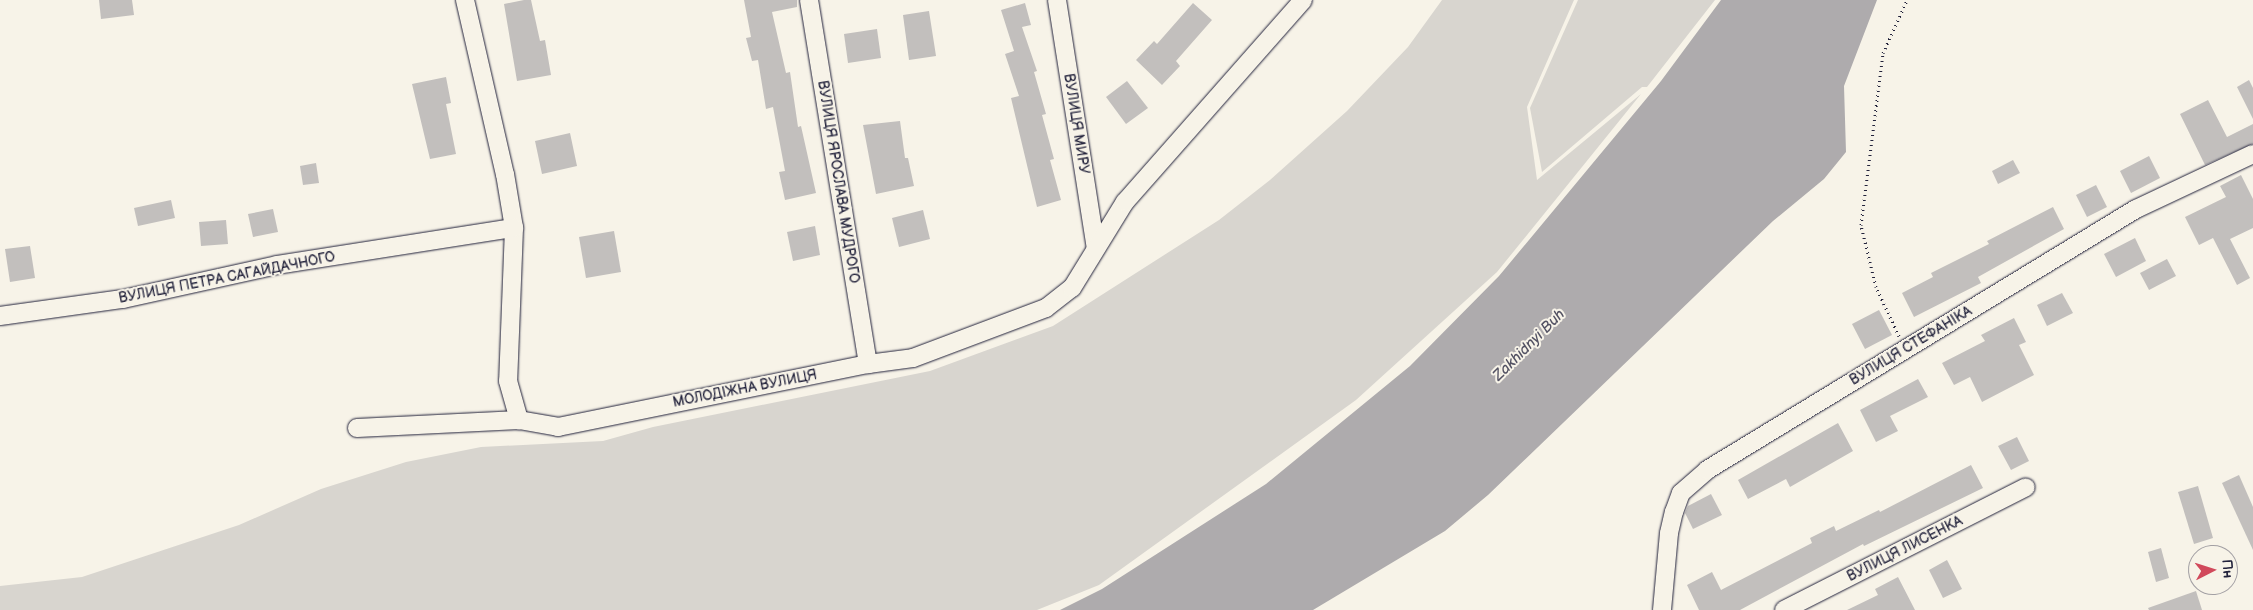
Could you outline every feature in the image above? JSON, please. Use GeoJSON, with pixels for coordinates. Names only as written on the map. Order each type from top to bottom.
{"type":"FeatureCollection","features":[{"type":"Feature","properties":{"kind":"street"},"geometry":{"type":"LineString","coordinates":[[465,0],[505,174],[514,228],[508,381],[519,420]]}},
{"type":"Feature","properties":{"kind":"street","name":"ВУЛИЦЯ ЯРОСЛАВА МУДРОГО"},"geometry":{"type":"LineString","coordinates":[[808,0],[868,364]]}},
{"type":"Feature","properties":{"kind":"street","name":"ВУЛИЦЯ МИРУ"},"geometry":{"type":"LineString","coordinates":[[1057,0],[1096,248]]}},
{"type":"Feature","properties":{"kind":"street","name":"МОЛОДІЖНА ВУЛИЦЯ"},"geometry":{"type":"LineString","coordinates":[[357,428],[519,420],[558,427],[868,364],[914,358],[1046,308],[1072,288],[1125,202],[1303,0]]}},
{"type":"Feature","properties":{"kind":"street","name":"ВУЛИЦЯ СТЕФАНІКА"},"geometry":{"type":"LineString","coordinates":[[1662,610],[1668,533],[1682,493],[1707,470],[2136,209],[2253,154]]}},
{"type":"Feature","properties":{"kind":"street","name":"ВУЛИЦЯ ПЕТРА САГАЙДАЧНОГО"},"geometry":{"type":"LineString","coordinates":[[0,316],[123,299],[277,265],[514,228]]}},
{"type":"Feature","properties":{"kind":"street","name":"ВУЛИЦЯ ЛИСЕНКА"},"geometry":{"type":"LineString","coordinates":[[1784,610],[2026,487]]}},
{"type":"Feature","properties":{"kind":"path"},"geometry":{"type":"LineString","coordinates":[[1905,350],[1876,287],[1861,225],[1883,53],[1907,0]]}},
{"type":"Feature","properties":{"kind":"shaded area"},"geometry":{"type":"Polygon","coordinates":[[[1442,0],[1574,0],[1527,107],[1537,180],[1641,94],[1497,272],[1356,400],[1099,585],[1037,610],[0,610],[0,586],[82,577],[239,525],[321,489],[406,462],[481,447],[603,441],[653,427],[930,371],[1053,326],[1219,220],[1270,180],[1347,111],[1408,47],[1442,0]]]}},
{"type":"Feature","properties":{"kind":"shaded area"},"geometry":{"type":"Polygon","coordinates":[[[1578,0],[1715,0],[1647,87],[1642,87],[1542,172],[1530,108],[1578,0]]]}},
{"type":"Feature","properties":{"kind":"water","name":"Zakhidnyi Buh"},"geometry":{"type":"Polygon","coordinates":[[[1721,0],[1877,0],[1844,86],[1846,152],[1824,179],[1773,221],[1488,495],[1445,531],[1313,610],[1060,610],[1102,589],[1266,484],[1410,366],[1499,276],[1661,81],[1721,0]]]}},
{"type":"Feature","properties":{"kind":"building"},"geometry":{"type":"Polygon","coordinates":[[[99,0],[132,0],[134,15],[101,19],[99,0]]]}},
{"type":"Feature","properties":{"kind":"building"},"geometry":{"type":"Polygon","coordinates":[[[531,0],[540,41],[545,40],[551,75],[517,81],[504,4],[531,0]]]}},
{"type":"Feature","properties":{"kind":"building"},"geometry":{"type":"Polygon","coordinates":[[[744,0],[797,0],[797,7],[772,12],[786,73],[790,72],[798,127],[801,126],[816,193],[785,200],[779,172],[785,171],[773,107],[766,109],[758,60],[752,61],[746,38],[751,37],[744,0]]]}},
{"type":"Feature","properties":{"kind":"building"},"geometry":{"type":"Polygon","coordinates":[[[1025,3],[1031,25],[1022,27],[1037,71],[1034,72],[1046,114],[1042,115],[1054,159],[1050,160],[1061,200],[1037,207],[1011,98],[1019,96],[1005,54],[1014,51],[1001,10],[1025,3]]]}},
{"type":"Feature","properties":{"kind":"building"},"geometry":{"type":"Polygon","coordinates":[[[1193,3],[1212,20],[1176,61],[1180,66],[1162,85],[1136,60],[1154,41],[1157,44],[1193,3]]]}},
{"type":"Feature","properties":{"kind":"building"},"geometry":{"type":"Polygon","coordinates":[[[929,11],[936,56],[909,60],[903,15],[929,11]]]}},
{"type":"Feature","properties":{"kind":"building"},"geometry":{"type":"Polygon","coordinates":[[[877,29],[881,58],[848,63],[844,34],[877,29]]]}},
{"type":"Feature","properties":{"kind":"building"},"geometry":{"type":"Polygon","coordinates":[[[446,77],[451,103],[446,104],[456,154],[430,159],[412,84],[446,77]]]}},
{"type":"Feature","properties":{"kind":"building"},"geometry":{"type":"Polygon","coordinates":[[[2249,80],[2253,88],[2253,119],[2237,87],[2249,80]]]}},
{"type":"Feature","properties":{"kind":"building"},"geometry":{"type":"Polygon","coordinates":[[[1127,81],[1148,108],[1126,124],[1106,97],[1127,81]]]}},
{"type":"Feature","properties":{"kind":"building"},"geometry":{"type":"Polygon","coordinates":[[[2208,100],[2227,137],[2253,124],[2253,144],[2205,165],[2180,114],[2208,100]]]}},
{"type":"Feature","properties":{"kind":"building"},"geometry":{"type":"Polygon","coordinates":[[[900,121],[905,158],[908,158],[914,186],[876,194],[863,125],[900,121]]]}},
{"type":"Feature","properties":{"kind":"building"},"geometry":{"type":"Polygon","coordinates":[[[570,133],[577,166],[542,174],[535,141],[570,133]]]}},
{"type":"Feature","properties":{"kind":"building"},"geometry":{"type":"Polygon","coordinates":[[[2149,156],[2160,178],[2131,193],[2120,171],[2149,156]]]}},
{"type":"Feature","properties":{"kind":"building"},"geometry":{"type":"Polygon","coordinates":[[[2013,160],[2020,173],[1998,184],[1992,171],[2013,160]]]}},
{"type":"Feature","properties":{"kind":"building"},"geometry":{"type":"Polygon","coordinates":[[[316,163],[319,183],[303,185],[300,166],[316,163]]]}},
{"type":"Feature","properties":{"kind":"building"},"geometry":{"type":"Polygon","coordinates":[[[2241,175],[2253,199],[2253,228],[2230,239],[2250,278],[2237,285],[2213,238],[2199,245],[2185,217],[2226,197],[2220,186],[2241,175]]]}},
{"type":"Feature","properties":{"kind":"building"},"geometry":{"type":"Polygon","coordinates":[[[2096,185],[2107,207],[2087,217],[2076,195],[2096,185]]]}},
{"type":"Feature","properties":{"kind":"building"},"geometry":{"type":"Polygon","coordinates":[[[171,200],[175,218],[138,226],[134,208],[171,200]]]}},
{"type":"Feature","properties":{"kind":"building"},"geometry":{"type":"Polygon","coordinates":[[[2053,207],[2064,229],[1978,277],[1981,283],[1914,317],[1902,293],[1933,277],[1931,273],[1989,244],[1987,241],[2053,207]]]}},
{"type":"Feature","properties":{"kind":"building"},"geometry":{"type":"Polygon","coordinates":[[[273,209],[278,232],[253,237],[248,214],[273,209]]]}},
{"type":"Feature","properties":{"kind":"building"},"geometry":{"type":"Polygon","coordinates":[[[923,210],[930,239],[899,247],[892,218],[923,210]]]}},
{"type":"Feature","properties":{"kind":"building"},"geometry":{"type":"Polygon","coordinates":[[[226,220],[228,244],[201,246],[199,222],[226,220]]]}},
{"type":"Feature","properties":{"kind":"building"},"geometry":{"type":"Polygon","coordinates":[[[815,226],[820,255],[793,261],[787,232],[815,226]]]}},
{"type":"Feature","properties":{"kind":"building"},"geometry":{"type":"Polygon","coordinates":[[[614,231],[621,272],[586,278],[579,237],[614,231]]]}},
{"type":"Feature","properties":{"kind":"building"},"geometry":{"type":"Polygon","coordinates":[[[2135,238],[2146,261],[2116,277],[2104,254],[2135,238]]]}},
{"type":"Feature","properties":{"kind":"building"},"geometry":{"type":"Polygon","coordinates":[[[30,246],[35,278],[10,282],[5,249],[30,246]]]}},
{"type":"Feature","properties":{"kind":"building"},"geometry":{"type":"Polygon","coordinates":[[[2167,259],[2176,276],[2149,290],[2140,273],[2167,259]]]}},
{"type":"Feature","properties":{"kind":"building"},"geometry":{"type":"Polygon","coordinates":[[[2062,293],[2073,313],[2047,326],[2037,305],[2062,293]]]}},
{"type":"Feature","properties":{"kind":"building"},"geometry":{"type":"Polygon","coordinates":[[[1879,310],[1892,335],[1865,349],[1852,324],[1879,310]]]}},
{"type":"Feature","properties":{"kind":"building"},"geometry":{"type":"Polygon","coordinates":[[[2014,318],[2026,342],[2019,345],[2034,375],[1982,402],[1970,377],[1954,385],[1942,363],[1985,341],[1981,335],[2014,318]]]}},
{"type":"Feature","properties":{"kind":"building"},"geometry":{"type":"Polygon","coordinates":[[[1918,379],[1928,397],[1890,416],[1898,431],[1876,442],[1860,410],[1918,379]]]}},
{"type":"Feature","properties":{"kind":"building"},"geometry":{"type":"Polygon","coordinates":[[[1838,423],[1853,451],[1790,487],[1786,479],[1748,499],[1738,480],[1838,423]]]}},
{"type":"Feature","properties":{"kind":"building"},"geometry":{"type":"Polygon","coordinates":[[[2017,437],[2029,461],[2011,470],[1998,446],[2017,437]]]}},
{"type":"Feature","properties":{"kind":"building"},"geometry":{"type":"Polygon","coordinates":[[[1971,465],[1983,488],[1864,546],[1863,544],[1740,610],[1699,610],[1687,585],[1712,572],[1721,590],[1812,543],[1810,538],[1834,526],[1836,531],[1879,510],[1880,512],[1971,465]]]}},
{"type":"Feature","properties":{"kind":"building"},"geometry":{"type":"Polygon","coordinates":[[[2239,475],[2253,507],[2253,550],[2222,483],[2239,475]]]}},
{"type":"Feature","properties":{"kind":"building"},"geometry":{"type":"Polygon","coordinates":[[[2198,486],[2213,538],[2194,544],[2178,492],[2198,486]]]}},
{"type":"Feature","properties":{"kind":"building"},"geometry":{"type":"Polygon","coordinates":[[[1711,494],[1722,515],[1693,529],[1685,513],[1688,506],[1711,494]]]}},
{"type":"Feature","properties":{"kind":"building"},"geometry":{"type":"Polygon","coordinates":[[[2161,548],[2169,578],[2156,582],[2148,552],[2161,548]]]}},
{"type":"Feature","properties":{"kind":"building"},"geometry":{"type":"Polygon","coordinates":[[[1947,560],[1962,589],[1943,598],[1929,570],[1947,560]]]}},
{"type":"Feature","properties":{"kind":"building"},"geometry":{"type":"Polygon","coordinates":[[[1898,577],[1915,610],[1847,610],[1878,595],[1875,589],[1898,577]]]}},
{"type":"Feature","properties":{"kind":"building"},"geometry":{"type":"Polygon","coordinates":[[[2188,594],[2197,595],[2202,610],[2149,610],[2148,608],[2188,594]]]}}]}
